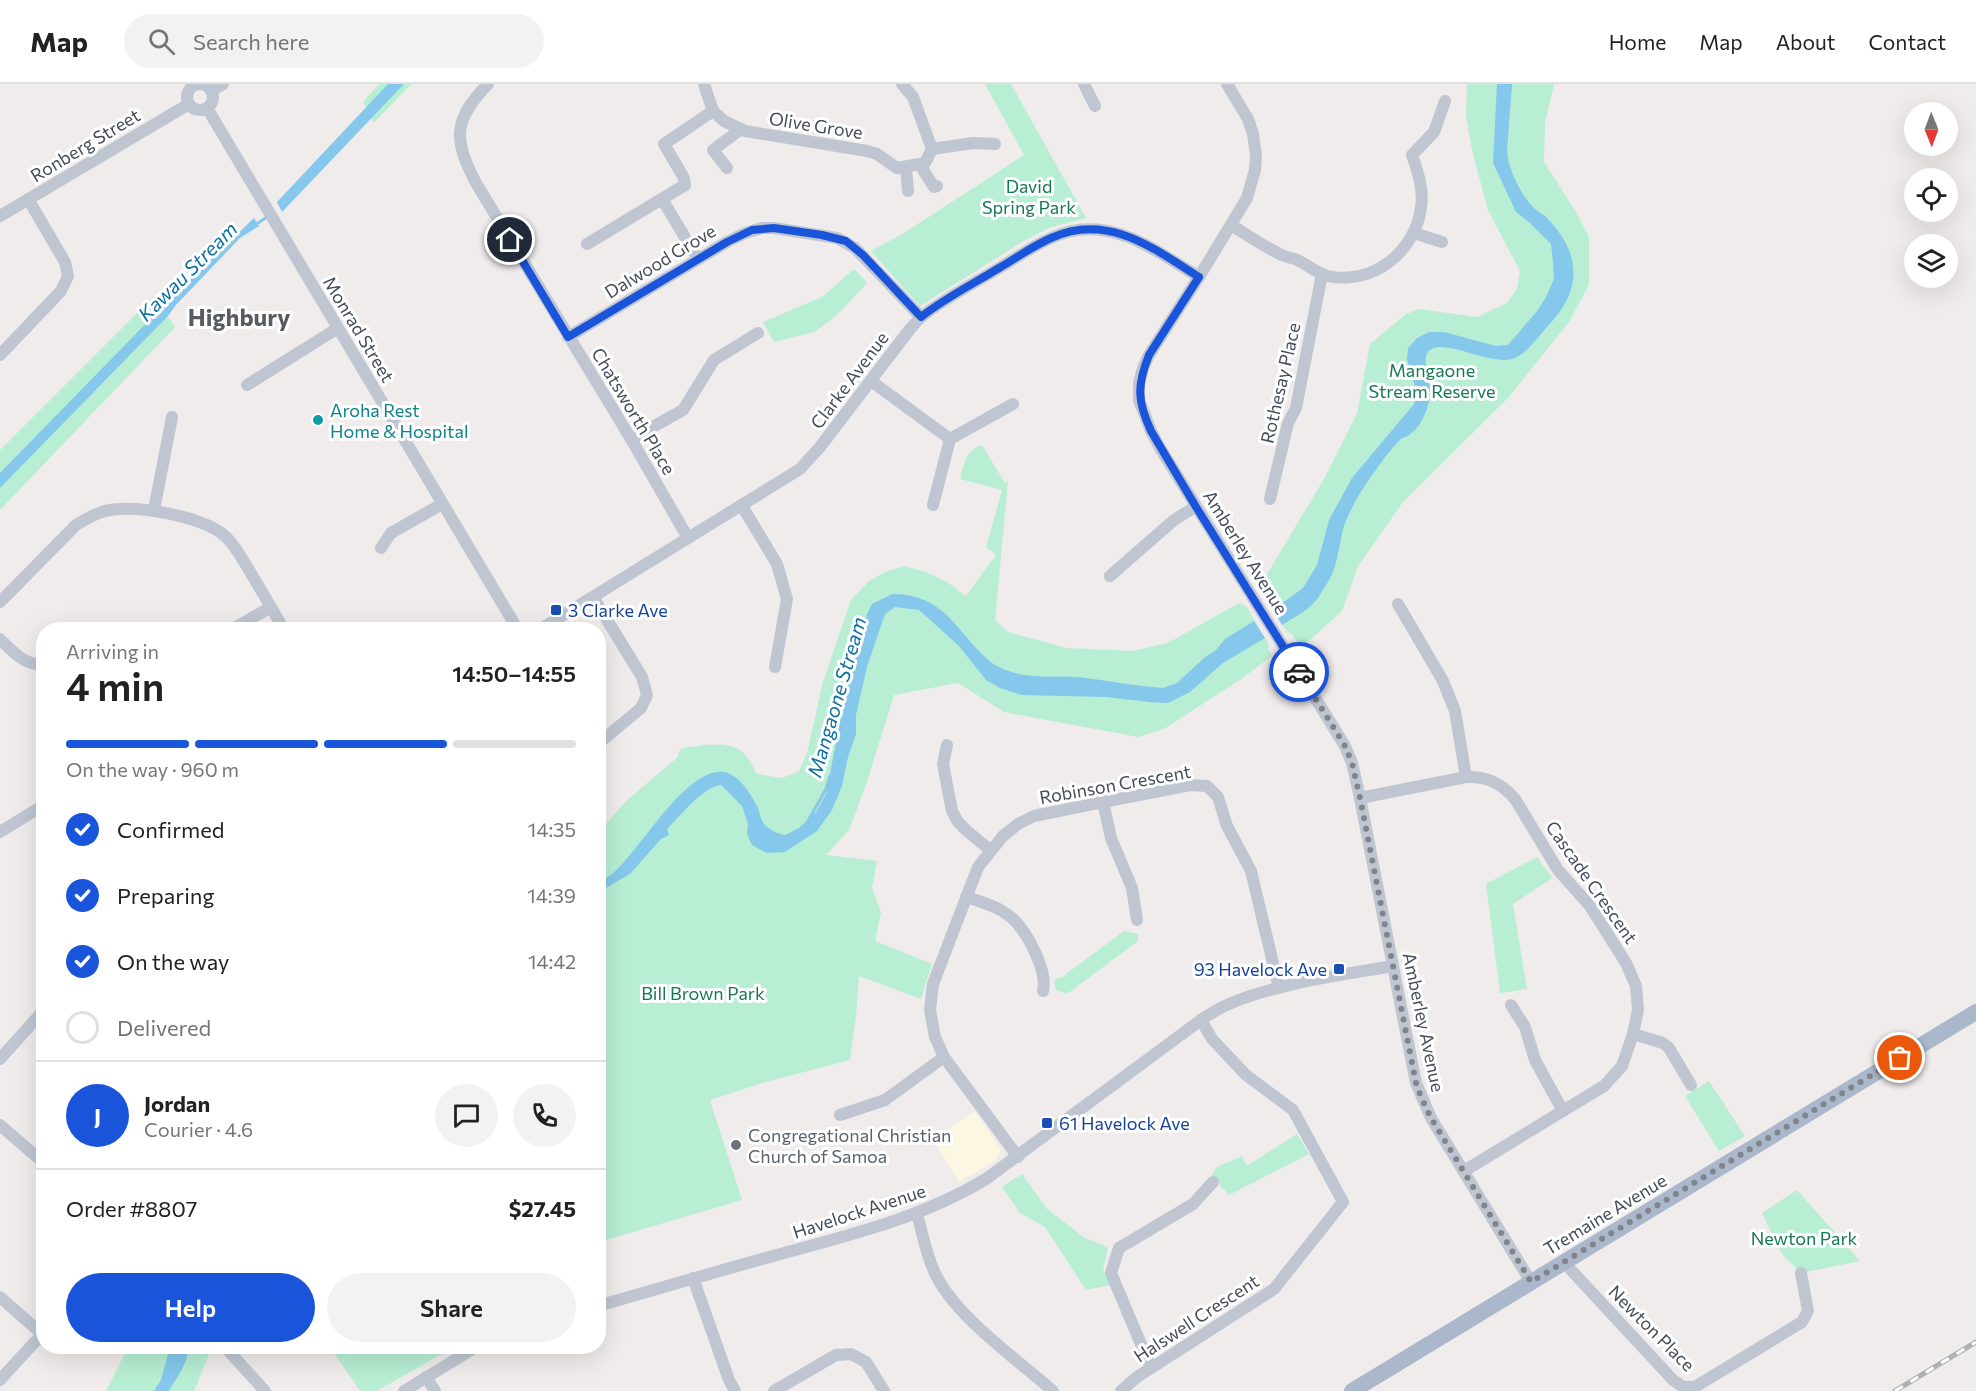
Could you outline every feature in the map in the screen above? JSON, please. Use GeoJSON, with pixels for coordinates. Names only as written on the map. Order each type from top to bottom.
{"type":"FeatureCollection","features":[{"type":"Feature","properties":{"kind":"main road","name":"Tremaine Avenue"},"geometry":{"type":"LineString","coordinates":[[1352,1391],[1976,1012]]}},
{"type":"Feature","properties":{"kind":"street"},"geometry":{"type":"LineString","coordinates":[[201,84],[209,87],[211,91],[212,102],[207,108],[199,110],[189,104],[188,92],[192,85],[201,84]]}},
{"type":"Feature","properties":{"kind":"street"},"geometry":{"type":"LineString","coordinates":[[211,91],[223,84]]}},
{"type":"Feature","properties":{"kind":"street","name":"Chatsworth Place"},"geometry":{"type":"LineString","coordinates":[[488,84],[472,102],[464,116],[459,138],[464,160],[688,538]]}},
{"type":"Feature","properties":{"kind":"street"},"geometry":{"type":"LineString","coordinates":[[587,244],[685,185],[684,178],[664,144],[714,111],[704,84]]}},
{"type":"Feature","properties":{"kind":"street"},"geometry":{"type":"LineString","coordinates":[[1084,84],[1095,106]]}},
{"type":"Feature","properties":{"kind":"street","name":"Amberley Avenue"},"geometry":{"type":"LineString","coordinates":[[1227,84],[1248,119],[1253,134],[1256,156],[1250,191],[1149,355],[1140,383],[1139,400],[1151,431],[1196,507],[1345,746],[1352,763],[1360,798],[1416,1083],[1431,1118],[1531,1282]]}},
{"type":"Feature","properties":{"kind":"street"},"geometry":{"type":"LineString","coordinates":[[907,86],[932,149],[925,163],[906,167],[908,192]]}},
{"type":"Feature","properties":{"kind":"street"},"geometry":{"type":"LineString","coordinates":[[1231,225],[1282,255],[1322,274],[1353,277],[1384,266],[1399,253],[1414,232],[1422,199],[1419,177],[1412,155],[1434,132],[1445,101]]}},
{"type":"Feature","properties":{"kind":"street","name":"Ronberg Street"},"geometry":{"type":"LineString","coordinates":[[0,216],[189,104]]}},
{"type":"Feature","properties":{"kind":"street","name":"Monrad Street"},"geometry":{"type":"LineString","coordinates":[[207,108],[513,622]]}},
{"type":"Feature","properties":{"kind":"street","name":"Olive Grove"},"geometry":{"type":"LineString","coordinates":[[714,111],[724,121],[741,129],[867,151],[877,154],[897,168],[906,167]]}},
{"type":"Feature","properties":{"kind":"street"},"geometry":{"type":"LineString","coordinates":[[727,168],[713,150],[741,129]]}},
{"type":"Feature","properties":{"kind":"street"},"geometry":{"type":"LineString","coordinates":[[932,149],[973,143],[995,144]]}},
{"type":"Feature","properties":{"kind":"street"},"geometry":{"type":"LineString","coordinates":[[920,165],[934,187],[937,186]]}},
{"type":"Feature","properties":{"kind":"street"},"geometry":{"type":"LineString","coordinates":[[0,355],[61,291],[68,276],[65,262],[28,199]]}},
{"type":"Feature","properties":{"kind":"street"},"geometry":{"type":"LineString","coordinates":[[662,199],[698,259]]}},
{"type":"Feature","properties":{"kind":"street","name":"Dalwood Grove"},"geometry":{"type":"LineString","coordinates":[[568,337],[737,236],[762,228],[774,228],[846,241],[863,255],[921,317]]}},
{"type":"Feature","properties":{"kind":"street","name":"Clarke Avenue"},"geometry":{"type":"LineString","coordinates":[[552,622],[800,469],[820,447],[921,317],[1043,242],[1074,230],[1101,229],[1126,235],[1199,277]]}},
{"type":"Feature","properties":{"kind":"street"},"geometry":{"type":"LineString","coordinates":[[1414,232],[1442,242]]}},
{"type":"Feature","properties":{"kind":"street","name":"Rothesay Place"},"geometry":{"type":"LineString","coordinates":[[1270,499],[1288,423],[1296,408],[1322,274]]}},
{"type":"Feature","properties":{"kind":"street"},"geometry":{"type":"LineString","coordinates":[[247,386],[338,328]]}},
{"type":"Feature","properties":{"kind":"street"},"geometry":{"type":"LineString","coordinates":[[631,439],[683,410],[714,360],[758,333]]}},
{"type":"Feature","properties":{"kind":"street"},"geometry":{"type":"LineString","coordinates":[[871,381],[950,439]]}},
{"type":"Feature","properties":{"kind":"street"},"geometry":{"type":"LineString","coordinates":[[933,505],[950,439],[1013,404]]}},
{"type":"Feature","properties":{"kind":"street"},"geometry":{"type":"LineString","coordinates":[[154,510],[172,417]]}},
{"type":"Feature","properties":{"kind":"street"},"geometry":{"type":"LineString","coordinates":[[381,548],[391,533],[442,504]]}},
{"type":"Feature","properties":{"kind":"street"},"geometry":{"type":"LineString","coordinates":[[741,506],[777,564],[787,599],[775,667]]}},
{"type":"Feature","properties":{"kind":"street"},"geometry":{"type":"LineString","coordinates":[[1110,576],[1174,520],[1196,507]]}},
{"type":"Feature","properties":{"kind":"street"},"geometry":{"type":"LineString","coordinates":[[0,603],[76,525],[90,516],[108,510],[154,510],[211,526],[227,537],[279,622]]}},
{"type":"Feature","properties":{"kind":"street"},"geometry":{"type":"LineString","coordinates":[[593,597],[642,677],[647,695],[641,708],[606,737]]}},
{"type":"Feature","properties":{"kind":"street"},"geometry":{"type":"LineString","coordinates":[[1398,604],[1443,681],[1455,711],[1466,777]]}},
{"type":"Feature","properties":{"kind":"street"},"geometry":{"type":"LineString","coordinates":[[245,622],[271,607]]}},
{"type":"Feature","properties":{"kind":"street"},"geometry":{"type":"LineString","coordinates":[[0,639],[21,659],[36,664]]}},
{"type":"Feature","properties":{"kind":"street"},"geometry":{"type":"LineString","coordinates":[[947,745],[943,764],[952,811],[966,830],[990,850]]}},
{"type":"Feature","properties":{"kind":"street","name":"Cascade Crescent"},"geometry":{"type":"LineString","coordinates":[[1360,798],[1466,777],[1478,777],[1497,782],[1515,799],[1558,870],[1590,906],[1626,963],[1636,986],[1638,1010],[1634,1034],[1622,1066],[1614,1076],[1604,1086],[1464,1171]]}},
{"type":"Feature","properties":{"kind":"street","name":"Robinson Crescent"},"geometry":{"type":"LineString","coordinates":[[1018,1156],[944,1057],[934,1037],[930,1010],[933,984],[978,867],[1003,836],[1018,824],[1034,816],[1103,802],[1190,785],[1207,786],[1218,797],[1227,826],[1251,871],[1279,988]]}},
{"type":"Feature","properties":{"kind":"street"},"geometry":{"type":"LineString","coordinates":[[1103,802],[1110,838],[1132,888],[1137,920]]}},
{"type":"Feature","properties":{"kind":"street"},"geometry":{"type":"LineString","coordinates":[[0,831],[36,810]]}},
{"type":"Feature","properties":{"kind":"street"},"geometry":{"type":"LineString","coordinates":[[966,897],[990,905],[1014,919],[1025,933],[1038,959],[1044,980],[1043,991]]}},
{"type":"Feature","properties":{"kind":"street","name":"Havelock Avenue"},"geometry":{"type":"LineString","coordinates":[[606,1304],[917,1214],[968,1190],[1018,1156],[1201,1020],[1227,1005],[1248,996],[1279,988],[1394,966]]}},
{"type":"Feature","properties":{"kind":"street"},"geometry":{"type":"LineString","coordinates":[[1511,1005],[1525,1027],[1535,1060],[1563,1111]]}},
{"type":"Feature","properties":{"kind":"street"},"geometry":{"type":"LineString","coordinates":[[0,1059],[36,1019]]}},
{"type":"Feature","properties":{"kind":"street","name":"Halswell Crescent"},"geometry":{"type":"LineString","coordinates":[[1121,1391],[1137,1377],[1274,1289],[1343,1202],[1293,1110],[1246,1075],[1212,1039],[1201,1020]]}},
{"type":"Feature","properties":{"kind":"street"},"geometry":{"type":"LineString","coordinates":[[1634,1034],[1663,1043],[1669,1048],[1691,1085]]}},
{"type":"Feature","properties":{"kind":"street"},"geometry":{"type":"LineString","coordinates":[[840,1115],[885,1100],[944,1057]]}},
{"type":"Feature","properties":{"kind":"street"},"geometry":{"type":"LineString","coordinates":[[0,1125],[36,1157]]}},
{"type":"Feature","properties":{"kind":"street"},"geometry":{"type":"LineString","coordinates":[[1151,1368],[1111,1273],[1119,1248],[1193,1204],[1213,1182]]}},
{"type":"Feature","properties":{"kind":"street"},"geometry":{"type":"LineString","coordinates":[[917,1214],[933,1270],[947,1293],[971,1320],[1053,1391]]}},
{"type":"Feature","properties":{"kind":"street","name":"Newton Place"},"geometry":{"type":"LineString","coordinates":[[1565,1262],[1673,1380],[1683,1387],[1695,1387],[1802,1322],[1808,1311],[1801,1273]]}},
{"type":"Feature","properties":{"kind":"street"},"geometry":{"type":"LineString","coordinates":[[693,1278],[735,1391]]}},
{"type":"Feature","properties":{"kind":"street"},"geometry":{"type":"LineString","coordinates":[[0,1297],[36,1327]]}},
{"type":"Feature","properties":{"kind":"street"},"geometry":{"type":"LineString","coordinates":[[0,1380],[36,1341]]}},
{"type":"Feature","properties":{"kind":"street"},"geometry":{"type":"LineString","coordinates":[[231,1354],[264,1391]]}},
{"type":"Feature","properties":{"kind":"street"},"geometry":{"type":"LineString","coordinates":[[404,1391],[464,1354]]}},
{"type":"Feature","properties":{"kind":"street"},"geometry":{"type":"LineString","coordinates":[[774,1391],[836,1355],[851,1354],[866,1362],[884,1391]]}},
{"type":"Feature","properties":{"kind":"street"},"geometry":{"type":"LineString","coordinates":[[426,1377],[435,1391]]}},
{"type":"Feature","properties":{"kind":"shaded area"},"geometry":{"type":"Polygon","coordinates":[[[974,1111],[1001,1149],[996,1160],[959,1182],[933,1140],[974,1111]]]}},
{"type":"Feature","properties":{"kind":"green space"},"geometry":{"type":"Polygon","coordinates":[[[379,84],[411,84],[374,123],[363,102],[379,84]]]}},
{"type":"Feature","properties":{"kind":"green space","name":"David Spring Park"},"geometry":{"type":"Polygon","coordinates":[[[985,84],[1011,84],[1086,218],[1051,227],[1022,242],[920,306],[871,251],[904,233],[1024,155],[985,84]]]}},
{"type":"Feature","properties":{"kind":"green space","name":"Mangaone Stream Reserve"},"geometry":{"type":"Polygon","coordinates":[[[1467,84],[1554,84],[1545,123],[1544,162],[1589,237],[1589,285],[1569,322],[1508,398],[1403,502],[1358,566],[1342,611],[1301,648],[1292,634],[1287,632],[1264,595],[1265,588],[1272,582],[1266,576],[1324,479],[1357,414],[1370,344],[1406,314],[1420,309],[1477,317],[1507,303],[1517,289],[1520,271],[1488,210],[1472,150],[1466,116],[1467,84]]]}},
{"type":"Feature","properties":{"kind":"green space"},"geometry":{"type":"Polygon","coordinates":[[[854,269],[867,283],[838,314],[815,332],[774,342],[763,322],[822,297],[854,269]]]}},
{"type":"Feature","properties":{"kind":"green space"},"geometry":{"type":"Polygon","coordinates":[[[154,296],[175,327],[0,510],[0,450],[154,296]]]}},
{"type":"Feature","properties":{"kind":"green space","name":"Bill Brown Park"},"geometry":{"type":"Polygon","coordinates":[[[982,445],[1005,483],[1008,481],[995,620],[1008,632],[1067,648],[1132,651],[1168,643],[1239,603],[1246,606],[1269,645],[1268,649],[1272,656],[1164,729],[1138,737],[1004,712],[958,683],[894,695],[866,785],[849,830],[826,855],[877,861],[872,888],[881,912],[875,941],[932,964],[921,999],[859,976],[850,1060],[762,1083],[710,1100],[742,1200],[606,1240],[606,824],[626,801],[678,757],[682,748],[711,744],[727,745],[743,752],[757,774],[782,778],[799,771],[807,753],[823,682],[851,600],[869,581],[885,572],[904,566],[926,572],[947,582],[966,596],[996,555],[986,547],[1002,490],[960,479],[964,463],[976,448],[982,445]]]}},
{"type":"Feature","properties":{"kind":"green space"},"geometry":{"type":"Polygon","coordinates":[[[1537,857],[1552,878],[1513,904],[1527,989],[1500,993],[1486,884],[1537,857]]]}},
{"type":"Feature","properties":{"kind":"green space"},"geometry":{"type":"Polygon","coordinates":[[[1124,931],[1138,934],[1138,941],[1067,994],[1056,990],[1054,980],[1062,977],[1124,931]]]}},
{"type":"Feature","properties":{"kind":"green space"},"geometry":{"type":"Polygon","coordinates":[[[1709,1081],[1745,1136],[1719,1151],[1685,1096],[1709,1081]]]}},
{"type":"Feature","properties":{"kind":"green space"},"geometry":{"type":"Polygon","coordinates":[[[1297,1134],[1309,1154],[1229,1195],[1211,1176],[1217,1167],[1242,1156],[1247,1166],[1297,1134]]]}},
{"type":"Feature","properties":{"kind":"green space"},"geometry":{"type":"Polygon","coordinates":[[[1022,1174],[1047,1209],[1085,1238],[1108,1247],[1103,1270],[1111,1285],[1086,1290],[1045,1227],[1020,1213],[1002,1187],[1022,1174]]]}},
{"type":"Feature","properties":{"kind":"green space","name":"Newton Park"},"geometry":{"type":"Polygon","coordinates":[[[1797,1190],[1860,1261],[1806,1272],[1799,1271],[1782,1254],[1762,1213],[1797,1190]]]}},
{"type":"Feature","properties":{"kind":"green space"},"geometry":{"type":"Polygon","coordinates":[[[124,1354],[209,1354],[194,1391],[106,1391],[124,1354]]]}},
{"type":"Feature","properties":{"kind":"green space"},"geometry":{"type":"Polygon","coordinates":[[[335,1354],[442,1354],[377,1391],[360,1391],[335,1354]]]}},
{"type":"Feature","properties":{"kind":"water"},"geometry":{"type":"Polygon","coordinates":[[[388,84],[404,84],[282,212],[277,202],[388,84]]]}},
{"type":"Feature","properties":{"kind":"water"},"geometry":{"type":"Polygon","coordinates":[[[1497,84],[1512,84],[1507,151],[1510,166],[1524,196],[1551,223],[1562,237],[1570,253],[1573,280],[1570,293],[1552,322],[1528,349],[1515,358],[1494,359],[1444,347],[1428,352],[1426,364],[1430,395],[1422,420],[1393,448],[1359,495],[1344,526],[1334,570],[1318,598],[1306,610],[1282,625],[1273,610],[1303,588],[1317,565],[1329,520],[1352,478],[1414,404],[1416,390],[1407,360],[1408,348],[1417,338],[1429,332],[1444,332],[1496,346],[1508,345],[1538,310],[1554,279],[1551,244],[1516,212],[1493,163],[1497,84]]]}},
{"type":"Feature","properties":{"kind":"water"},"geometry":{"type":"Polygon","coordinates":[[[254,218],[259,226],[240,238],[167,317],[0,488],[0,473],[161,308],[254,218]]]}},
{"type":"Feature","properties":{"kind":"water"},"geometry":{"type":"Polygon","coordinates":[[[892,594],[920,598],[931,603],[949,618],[991,662],[1011,672],[1030,676],[1077,677],[1163,688],[1177,683],[1216,650],[1225,639],[1254,621],[1265,638],[1223,663],[1190,692],[1168,703],[1106,697],[1021,695],[1000,688],[986,680],[959,646],[919,610],[895,607],[885,614],[867,667],[856,715],[856,734],[842,786],[832,810],[817,831],[785,852],[767,853],[752,845],[747,834],[748,824],[742,806],[721,785],[707,790],[700,796],[667,829],[669,835],[661,839],[630,874],[606,888],[606,877],[622,864],[663,813],[694,783],[709,774],[724,772],[735,777],[752,798],[764,823],[769,829],[780,834],[785,835],[799,828],[816,812],[826,794],[844,702],[867,614],[872,604],[892,594]]]}},
{"type":"Feature","properties":{"kind":"water"},"geometry":{"type":"Polygon","coordinates":[[[168,1354],[188,1354],[169,1391],[154,1391],[161,1380],[168,1354]]]}},
{"type":"Feature","properties":{"kind":"waterway","name":"Kawau Stream"},"geometry":{"type":"LineString","coordinates":[[255,225],[267,217]]}},
{"type":"Feature","properties":{"kind":"waterway","name":"Mangaone Stream"},"geometry":{"type":"LineString","coordinates":[[808,821],[826,789],[830,776]]}},
{"type":"Feature","properties":{"kind":"railway"},"geometry":{"type":"LineString","coordinates":[[1895,1391],[1976,1342]]}},
{"type":"Feature","properties":{"kind":"way so far"},"geometry":{"type":"LineString","coordinates":[[1299,672],[1345,746],[1352,763],[1416,1083],[1421,1097],[1431,1118],[1531,1282],[1900,1058]]}},
{"type":"Feature","properties":{"kind":"place","name":"Aroha Rest Home & Hospital"},"geometry":{"type":"Point","coordinates":[318,420]}},
{"type":"Feature","properties":{"kind":"place","name":"3 Clarke Ave"},"geometry":{"type":"Point","coordinates":[556,610]}},
{"type":"Feature","properties":{"kind":"place","name":"93 Havelock Ave"},"geometry":{"type":"Point","coordinates":[1339,969]}},
{"type":"Feature","properties":{"kind":"place","name":"61 Havelock Ave"},"geometry":{"type":"Point","coordinates":[1047,1123]}},
{"type":"Feature","properties":{"kind":"place","name":"Congregational Christian Church of Samoa"},"geometry":{"type":"Point","coordinates":[736,1145]}},
{"type":"Feature","properties":{"kind":"district","name":"Highbury"},"geometry":{"type":"Point","coordinates":[239,316]}},
{"type":"Feature","properties":{"kind":"route"},"geometry":{"type":"LineString","coordinates":[[510,240],[568,337],[737,236],[762,228],[822,235],[846,241],[863,255],[921,317],[1049,238],[1074,230],[1101,229],[1115,231],[1139,241],[1199,277],[1143,368],[1139,400],[1145,418],[1196,507],[1299,672]]}}]}
